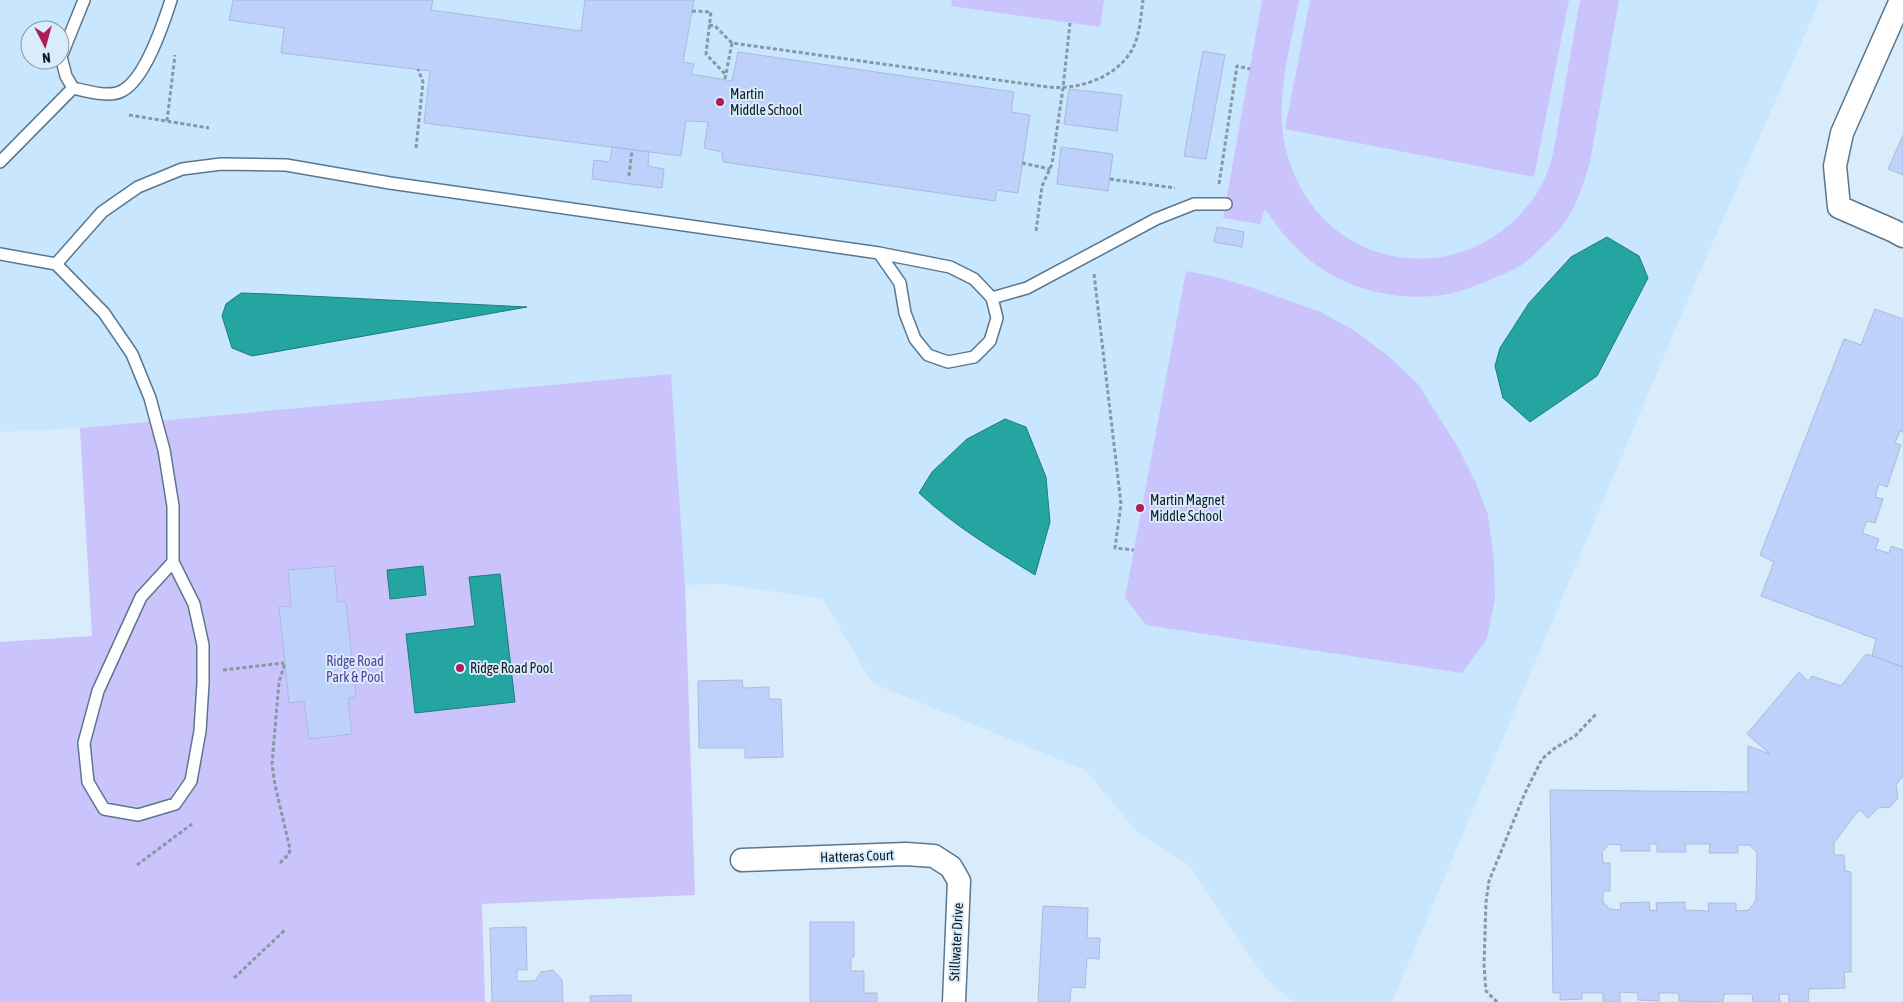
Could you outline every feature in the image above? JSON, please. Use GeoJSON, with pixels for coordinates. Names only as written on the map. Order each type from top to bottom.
{"type":"FeatureCollection","features":[{"type":"Feature","properties":{"kind":"street"},"geometry":{"type":"LineString","coordinates":[[1901,0],[1842,133],[1834,166],[1839,207],[1903,236]]}},
{"type":"Feature","properties":{"kind":"street","name":"Hatteras Court"},"geometry":{"type":"LineString","coordinates":[[742,860],[906,854],[934,856],[951,867],[959,881]]}},
{"type":"Feature","properties":{"kind":"street","name":"Stillwater Drive"},"geometry":{"type":"LineString","coordinates":[[954,1002],[959,881]]}},
{"type":"Feature","properties":{"kind":"lane"},"geometry":{"type":"LineString","coordinates":[[84,0],[61,57],[66,76],[73,88],[98,94],[121,91],[139,77],[164,22],[171,0]]}},
{"type":"Feature","properties":{"kind":"lane"},"geometry":{"type":"LineString","coordinates":[[0,162],[73,88]]}},
{"type":"Feature","properties":{"kind":"lane"},"geometry":{"type":"LineString","coordinates":[[56,264],[102,212],[138,187],[182,169],[221,164],[286,165],[390,183],[879,253],[950,267],[974,279],[992,298],[996,318],[990,341],[974,357],[948,362],[928,355],[915,339],[905,313],[900,283],[879,253]]}},
{"type":"Feature","properties":{"kind":"lane"},"geometry":{"type":"LineString","coordinates":[[992,298],[1026,288],[1156,219],[1178,210],[1194,204],[1226,204]]}},
{"type":"Feature","properties":{"kind":"lane"},"geometry":{"type":"LineString","coordinates":[[0,254],[56,264],[104,313],[132,354],[150,398],[164,450],[173,506],[174,562],[194,604],[203,645],[200,731],[191,781],[175,804],[138,815],[104,809],[88,782],[84,743],[98,691],[141,597],[174,562]]}},
{"type":"Feature","properties":{"kind":"path"},"geometry":{"type":"LineString","coordinates":[[709,25],[715,26],[732,43],[1048,88],[1063,88],[1083,85],[1098,79],[1108,74],[1127,57],[1134,46],[1139,30],[1143,0]]}},
{"type":"Feature","properties":{"kind":"path"},"geometry":{"type":"LineString","coordinates":[[692,11],[711,12],[706,54],[726,77],[732,43]]}},
{"type":"Feature","properties":{"kind":"path"},"geometry":{"type":"LineString","coordinates":[[1036,231],[1042,186],[1050,169],[1063,88],[1070,23]]}},
{"type":"Feature","properties":{"kind":"path"},"geometry":{"type":"LineString","coordinates":[[167,121],[175,53]]}},
{"type":"Feature","properties":{"kind":"path"},"geometry":{"type":"LineString","coordinates":[[1219,185],[1237,66],[1250,69]]}},
{"type":"Feature","properties":{"kind":"path"},"geometry":{"type":"LineString","coordinates":[[416,148],[423,82],[418,69]]}},
{"type":"Feature","properties":{"kind":"path"},"geometry":{"type":"LineString","coordinates":[[129,114],[209,128]]}},
{"type":"Feature","properties":{"kind":"path"},"geometry":{"type":"LineString","coordinates":[[629,176],[632,150]]}},
{"type":"Feature","properties":{"kind":"path"},"geometry":{"type":"LineString","coordinates":[[1022,163],[1050,169]]}},
{"type":"Feature","properties":{"kind":"path"},"geometry":{"type":"LineString","coordinates":[[1110,179],[1184,190]]}},
{"type":"Feature","properties":{"kind":"path"},"geometry":{"type":"LineString","coordinates":[[1094,271],[1121,504],[1115,548],[1134,550]]}},
{"type":"Feature","properties":{"kind":"path"},"geometry":{"type":"LineString","coordinates":[[224,670],[285,663],[279,682],[272,764],[290,849],[290,854],[280,862]]}},
{"type":"Feature","properties":{"kind":"path"},"geometry":{"type":"LineString","coordinates":[[1497,1002],[1486,991],[1484,965],[1488,881],[1525,793],[1542,759],[1575,736],[1597,713]]}},
{"type":"Feature","properties":{"kind":"path"},"geometry":{"type":"LineString","coordinates":[[137,865],[192,824]]}},
{"type":"Feature","properties":{"kind":"path"},"geometry":{"type":"LineString","coordinates":[[234,978],[286,929]]}},
{"type":"Feature","properties":{"kind":"shaded area","name":"Martin Magnet Middle School"},"geometry":{"type":"Polygon","coordinates":[[[0,0],[1820,0],[1692,290],[1392,1002],[1292,1002],[1264,976],[1189,865],[1138,833],[1085,770],[872,683],[823,599],[723,584],[685,585],[671,374],[80,428],[0,432],[0,0]]]}},
{"type":"Feature","properties":{"kind":"shaded area"},"geometry":{"type":"Polygon","coordinates":[[[1607,237],[1639,256],[1648,278],[1597,376],[1530,422],[1503,398],[1495,366],[1500,348],[1529,303],[1571,257],[1607,237]]]}},
{"type":"Feature","properties":{"kind":"shaded area"},"geometry":{"type":"Polygon","coordinates":[[[241,293],[527,307],[252,356],[232,348],[222,316],[226,304],[241,293]]]}},
{"type":"Feature","properties":{"kind":"shaded area"},"geometry":{"type":"Polygon","coordinates":[[[1005,419],[1026,427],[1046,477],[1050,522],[1035,575],[961,527],[919,493],[932,472],[967,439],[1005,419]]]}},
{"type":"Feature","properties":{"kind":"shaded area"},"geometry":{"type":"Polygon","coordinates":[[[423,566],[426,595],[390,599],[387,570],[423,566]]]}},
{"type":"Feature","properties":{"kind":"shaded area","name":"Ridge Road Pool"},"geometry":{"type":"Polygon","coordinates":[[[500,574],[515,702],[415,713],[406,634],[475,626],[469,577],[500,574]]]}},
{"type":"Feature","properties":{"kind":"green space"},"geometry":{"type":"Polygon","coordinates":[[[952,0],[1104,0],[1100,27],[951,6],[952,0]]]}},
{"type":"Feature","properties":{"kind":"green space"},"geometry":{"type":"Polygon","coordinates":[[[1262,0],[1299,0],[1284,78],[1282,118],[1288,157],[1306,197],[1333,228],[1366,248],[1403,258],[1441,257],[1479,245],[1512,222],[1540,188],[1545,179],[1556,139],[1580,0],[1619,0],[1590,162],[1578,198],[1565,223],[1534,255],[1514,269],[1458,292],[1419,297],[1383,294],[1334,276],[1319,267],[1296,248],[1265,209],[1260,224],[1223,218],[1262,0]]]}},
{"type":"Feature","properties":{"kind":"green space"},"geometry":{"type":"Polygon","coordinates":[[[1310,0],[1569,0],[1534,177],[1285,129],[1310,0]]]}},
{"type":"Feature","properties":{"kind":"green space"},"geometry":{"type":"Polygon","coordinates":[[[1186,271],[1221,278],[1321,312],[1355,331],[1387,355],[1418,384],[1459,449],[1476,483],[1488,515],[1494,561],[1495,598],[1487,639],[1462,673],[1146,625],[1125,598],[1186,271]]]}},
{"type":"Feature","properties":{"kind":"green space","name":"Ridge Road Park & Pool"},"geometry":{"type":"Polygon","coordinates":[[[671,374],[685,585],[695,895],[482,904],[485,1002],[0,1002],[0,642],[92,636],[80,428],[671,374]]]}},
{"type":"Feature","properties":{"kind":"building","name":"Martin Middle School"},"geometry":{"type":"Polygon","coordinates":[[[233,0],[433,0],[431,10],[581,31],[585,0],[694,0],[683,62],[694,64],[691,74],[732,81],[738,52],[1014,92],[1011,112],[1030,115],[1018,193],[997,190],[995,201],[723,162],[722,152],[704,148],[708,122],[686,121],[681,156],[424,123],[430,71],[281,53],[284,28],[229,20],[233,0]]]}},
{"type":"Feature","properties":{"kind":"building"},"geometry":{"type":"Polygon","coordinates":[[[1203,51],[1225,55],[1206,159],[1184,156],[1203,51]]]}},
{"type":"Feature","properties":{"kind":"building"},"geometry":{"type":"Polygon","coordinates":[[[1069,89],[1122,95],[1117,131],[1064,124],[1069,89]]]}},
{"type":"Feature","properties":{"kind":"building"},"geometry":{"type":"Polygon","coordinates":[[[1903,135],[1903,175],[1888,169],[1903,135]]]}},
{"type":"Feature","properties":{"kind":"building"},"geometry":{"type":"Polygon","coordinates":[[[612,147],[649,152],[648,166],[664,169],[662,188],[592,179],[594,160],[610,162],[612,147]]]}},
{"type":"Feature","properties":{"kind":"building"},"geometry":{"type":"Polygon","coordinates":[[[1061,147],[1113,154],[1108,191],[1057,184],[1061,147]]]}},
{"type":"Feature","properties":{"kind":"building"},"geometry":{"type":"Polygon","coordinates":[[[1217,227],[1244,232],[1242,247],[1214,242],[1217,227]]]}},
{"type":"Feature","properties":{"kind":"building"},"geometry":{"type":"Polygon","coordinates":[[[1875,309],[1903,319],[1903,432],[1900,431],[1895,443],[1901,445],[1887,487],[1879,484],[1875,497],[1883,499],[1875,523],[1867,521],[1862,533],[1879,539],[1875,549],[1889,553],[1891,546],[1903,550],[1903,667],[1872,656],[1876,639],[1761,596],[1774,562],[1760,555],[1844,339],[1861,345],[1875,309]]]}},
{"type":"Feature","properties":{"kind":"building"},"geometry":{"type":"Polygon","coordinates":[[[334,566],[338,602],[346,602],[356,697],[348,698],[352,734],[309,739],[304,701],[289,703],[279,607],[291,606],[288,570],[334,566]]]}},
{"type":"Feature","properties":{"kind":"building"},"geometry":{"type":"Polygon","coordinates":[[[1866,654],[1903,667],[1903,776],[1896,785],[1898,798],[1890,807],[1878,808],[1868,818],[1860,810],[1857,812],[1834,843],[1834,855],[1844,855],[1845,871],[1851,872],[1851,972],[1844,972],[1845,988],[1809,989],[1808,1002],[1789,1002],[1789,994],[1779,994],[1780,1002],[1753,1002],[1752,994],[1724,994],[1723,1002],[1679,1001],[1679,993],[1659,993],[1659,1001],[1638,1000],[1638,993],[1620,992],[1620,1002],[1603,1002],[1603,993],[1582,993],[1582,999],[1560,1000],[1560,993],[1553,993],[1550,790],[1748,792],[1748,746],[1770,754],[1747,734],[1799,672],[1808,681],[1812,676],[1841,686],[1866,654]],[[1609,844],[1602,852],[1603,863],[1610,863],[1610,891],[1603,891],[1603,902],[1610,909],[1621,910],[1620,903],[1649,902],[1650,911],[1657,910],[1656,903],[1685,902],[1685,910],[1709,911],[1708,903],[1736,903],[1736,911],[1749,910],[1756,900],[1757,853],[1750,845],[1738,845],[1738,853],[1709,853],[1710,844],[1685,844],[1686,852],[1657,852],[1657,844],[1649,844],[1650,851],[1621,851],[1621,845],[1609,844]]]}},
{"type":"Feature","properties":{"kind":"building"},"geometry":{"type":"Polygon","coordinates":[[[742,680],[743,688],[769,687],[769,699],[781,699],[783,757],[745,758],[745,748],[699,748],[698,681],[742,680]]]}},
{"type":"Feature","properties":{"kind":"building"},"geometry":{"type":"Polygon","coordinates":[[[1043,906],[1088,908],[1087,938],[1100,938],[1099,959],[1087,958],[1085,988],[1071,987],[1070,1002],[1038,1002],[1043,906]]]}},
{"type":"Feature","properties":{"kind":"building"},"geometry":{"type":"Polygon","coordinates":[[[810,922],[854,922],[854,957],[851,957],[851,971],[864,971],[864,993],[877,993],[877,1002],[810,1002],[810,922]]]}},
{"type":"Feature","properties":{"kind":"building"},"geometry":{"type":"Polygon","coordinates":[[[526,927],[527,970],[517,970],[517,981],[535,981],[541,972],[553,970],[562,980],[563,1002],[492,1002],[490,928],[526,927]]]}},
{"type":"Feature","properties":{"kind":"building"},"geometry":{"type":"Polygon","coordinates":[[[631,995],[631,1002],[591,1002],[590,996],[631,995]]]}},
{"type":"Feature","properties":{"kind":"place","name":"Martin Middle School"},"geometry":{"type":"Point","coordinates":[720,102]}},
{"type":"Feature","properties":{"kind":"place","name":"Martin Magnet Middle School"},"geometry":{"type":"Point","coordinates":[1140,508]}},
{"type":"Feature","properties":{"kind":"place","name":"Ridge Road Pool"},"geometry":{"type":"Point","coordinates":[460,668]}}]}
